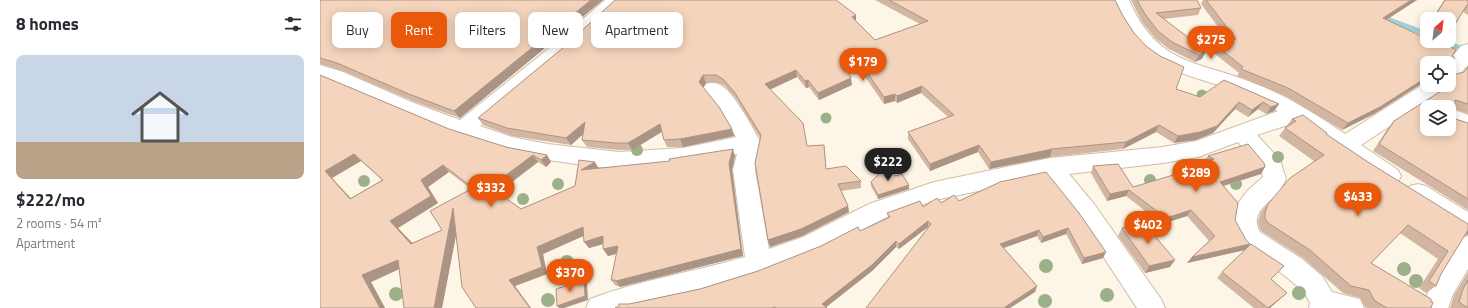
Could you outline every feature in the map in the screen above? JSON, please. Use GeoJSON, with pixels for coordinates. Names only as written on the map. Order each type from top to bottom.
{"type":"FeatureCollection","features":[{"type":"Feature","properties":{"kind":"street"},"geometry":{"type":"LineString","coordinates":[[462,129],[560,49],[615,0]]}},
{"type":"Feature","properties":{"kind":"street"},"geometry":{"type":"LineString","coordinates":[[1120,0],[1129,22],[1140,37],[1162,58],[1174,65],[1236,84],[1300,114],[1373,165],[1468,224]]}},
{"type":"Feature","properties":{"kind":"street"},"geometry":{"type":"LineString","coordinates":[[320,72],[336,77],[407,108],[462,129],[512,145],[574,156],[619,161],[683,156],[750,144]]}},
{"type":"Feature","properties":{"kind":"street"},"geometry":{"type":"LineString","coordinates":[[713,89],[730,108],[750,144],[744,170],[759,264]]}},
{"type":"Feature","properties":{"kind":"street"},"geometry":{"type":"LineString","coordinates":[[1427,100],[1433,92]]}},
{"type":"Feature","properties":{"kind":"street"},"geometry":{"type":"LineString","coordinates":[[1345,145],[1420,105]]}},
{"type":"Feature","properties":{"kind":"street"},"geometry":{"type":"LineString","coordinates":[[599,308],[630,296],[702,281],[759,264],[812,244],[877,211],[934,191],[1050,167],[1163,155],[1198,149],[1278,119],[1300,114]]}},
{"type":"Feature","properties":{"kind":"street"},"geometry":{"type":"LineString","coordinates":[[1456,119],[1468,124]]}},
{"type":"Feature","properties":{"kind":"street"},"geometry":{"type":"LineString","coordinates":[[1242,133],[1272,166],[1275,179],[1268,188],[1255,198],[1247,209],[1244,226],[1251,240],[1293,267],[1313,284],[1323,305],[1351,308]]}},
{"type":"Feature","properties":{"kind":"street"},"geometry":{"type":"LineString","coordinates":[[1050,167],[1086,212],[1152,308]]}},
{"type":"Feature","properties":{"kind":"street"},"geometry":{"type":"LineString","coordinates":[[1435,308],[1442,290],[1468,247]]}},
{"type":"Feature","properties":{"kind":"building"},"geometry":{"type":"Polygon","coordinates":[[[320,0],[591,0],[576,12],[528,12],[528,48],[532,48],[454,111],[409,94],[337,63],[320,58],[320,0]]]}},
{"type":"Feature","properties":{"kind":"building"},"geometry":{"type":"Polygon","coordinates":[[[615,0],[836,0],[856,15],[852,17],[875,40],[928,21],[889,0],[1115,0],[1134,33],[1146,46],[1160,56],[1184,67],[1176,89],[1200,97],[1224,80],[1279,104],[1271,107],[1263,102],[1252,110],[1239,102],[1217,126],[1200,132],[1178,136],[1159,125],[1126,142],[1052,149],[991,162],[979,145],[930,164],[908,132],[954,115],[922,86],[897,96],[895,94],[884,97],[854,53],[843,60],[851,78],[818,93],[808,80],[805,81],[796,70],[765,84],[803,123],[807,146],[824,145],[826,169],[846,166],[861,181],[838,184],[848,206],[801,229],[768,240],[755,163],[761,135],[735,93],[723,79],[716,75],[703,75],[699,82],[719,107],[732,129],[680,139],[664,140],[660,124],[628,143],[615,143],[582,140],[585,122],[566,138],[507,128],[478,118],[563,48],[583,48],[583,29],[591,22],[591,48],[683,48],[683,12],[602,12],[615,0]]]}},
{"type":"Feature","properties":{"kind":"building"},"geometry":{"type":"Polygon","coordinates":[[[1137,0],[1197,0],[1201,8],[1156,13],[1206,51],[1199,55],[1172,42],[1158,31],[1145,14],[1137,0]]]}},
{"type":"Feature","properties":{"kind":"building"},"geometry":{"type":"Polygon","coordinates":[[[1206,0],[1411,0],[1383,18],[1420,36],[1420,48],[1452,48],[1456,50],[1452,56],[1420,56],[1420,81],[1380,107],[1348,123],[1288,88],[1241,69],[1243,67],[1213,43],[1236,39],[1206,0]]]}},
{"type":"Feature","properties":{"kind":"building"},"geometry":{"type":"Polygon","coordinates":[[[1445,0],[1468,0],[1468,5],[1456,23],[1456,12],[1437,12],[1445,0]]]}},
{"type":"Feature","properties":{"kind":"building"},"geometry":{"type":"Polygon","coordinates":[[[1468,67],[1468,104],[1456,100],[1427,100],[1439,92],[1456,92],[1456,74],[1464,72],[1468,67]]]}},
{"type":"Feature","properties":{"kind":"building"},"geometry":{"type":"Polygon","coordinates":[[[320,75],[449,129],[506,147],[547,155],[541,160],[533,155],[490,187],[521,209],[575,186],[579,160],[595,162],[581,170],[670,161],[669,159],[733,149],[729,163],[741,249],[616,281],[611,280],[618,246],[603,249],[603,236],[584,242],[583,227],[537,247],[542,267],[509,280],[530,308],[476,308],[462,287],[453,208],[434,308],[404,308],[398,260],[362,275],[380,308],[320,308],[320,75]],[[354,154],[325,171],[350,199],[383,180],[354,154]],[[443,165],[421,180],[431,196],[390,221],[411,244],[442,230],[430,211],[473,188],[443,165]]]}},
{"type":"Feature","properties":{"kind":"building"},"geometry":{"type":"Polygon","coordinates":[[[1420,104],[1420,136],[1456,136],[1456,119],[1468,123],[1468,199],[1379,144],[1394,121],[1420,104]]]}},
{"type":"Feature","properties":{"kind":"building"},"geometry":{"type":"Polygon","coordinates":[[[1303,115],[1327,133],[1326,134],[1368,162],[1468,224],[1468,230],[1441,274],[1436,286],[1429,281],[1448,251],[1408,225],[1371,263],[1431,299],[1431,302],[1433,302],[1431,308],[1387,308],[1374,300],[1369,290],[1351,286],[1310,250],[1268,223],[1265,218],[1265,213],[1268,204],[1290,178],[1324,155],[1285,128],[1296,121],[1292,119],[1303,115]]]}},
{"type":"Feature","properties":{"kind":"building"},"geometry":{"type":"Polygon","coordinates":[[[1248,144],[1264,163],[1265,167],[1220,182],[1238,203],[1235,220],[1246,240],[1250,244],[1192,257],[1215,236],[1191,210],[1166,218],[1129,190],[1110,194],[1093,166],[1118,164],[1133,187],[1180,173],[1178,169],[1214,159],[1208,156],[1248,144]]]}},
{"type":"Feature","properties":{"kind":"building"},"geometry":{"type":"Polygon","coordinates":[[[892,169],[895,176],[902,174],[909,185],[878,195],[871,182],[882,171],[892,169]]]}},
{"type":"Feature","properties":{"kind":"building"},"geometry":{"type":"Polygon","coordinates":[[[1046,172],[1079,213],[1106,252],[1084,258],[1068,228],[1043,237],[1039,230],[1000,244],[1037,286],[1005,307],[1006,308],[866,308],[931,224],[928,221],[899,244],[896,241],[872,265],[822,304],[827,308],[615,308],[619,306],[619,304],[629,304],[700,289],[758,271],[821,246],[858,227],[860,231],[890,217],[887,213],[920,201],[923,207],[937,198],[941,203],[954,195],[959,201],[1000,182],[1046,172]]]}},
{"type":"Feature","properties":{"kind":"building"},"geometry":{"type":"Polygon","coordinates":[[[1144,223],[1175,260],[1149,266],[1122,228],[1144,223]]]}},
{"type":"Feature","properties":{"kind":"building"},"geometry":{"type":"Polygon","coordinates":[[[1251,244],[1284,266],[1271,279],[1287,293],[1268,308],[1222,272],[1251,244]]]}},
{"type":"Feature","properties":{"kind":"building"},"geometry":{"type":"Polygon","coordinates":[[[584,280],[585,296],[557,306],[556,289],[584,280]]]}},
{"type":"Feature","properties":{"kind":"building"},"geometry":{"type":"Polygon","coordinates":[[[1468,280],[1468,308],[1459,302],[1463,289],[1468,280]]]}},
{"type":"Feature","properties":{"kind":"waterway"},"geometry":{"type":"LineString","coordinates":[[1381,17],[1420,31]]}},
{"type":"Feature","properties":{"kind":"waterway"},"geometry":{"type":"LineString","coordinates":[[1456,47],[1459,48],[1468,64]]}}]}
